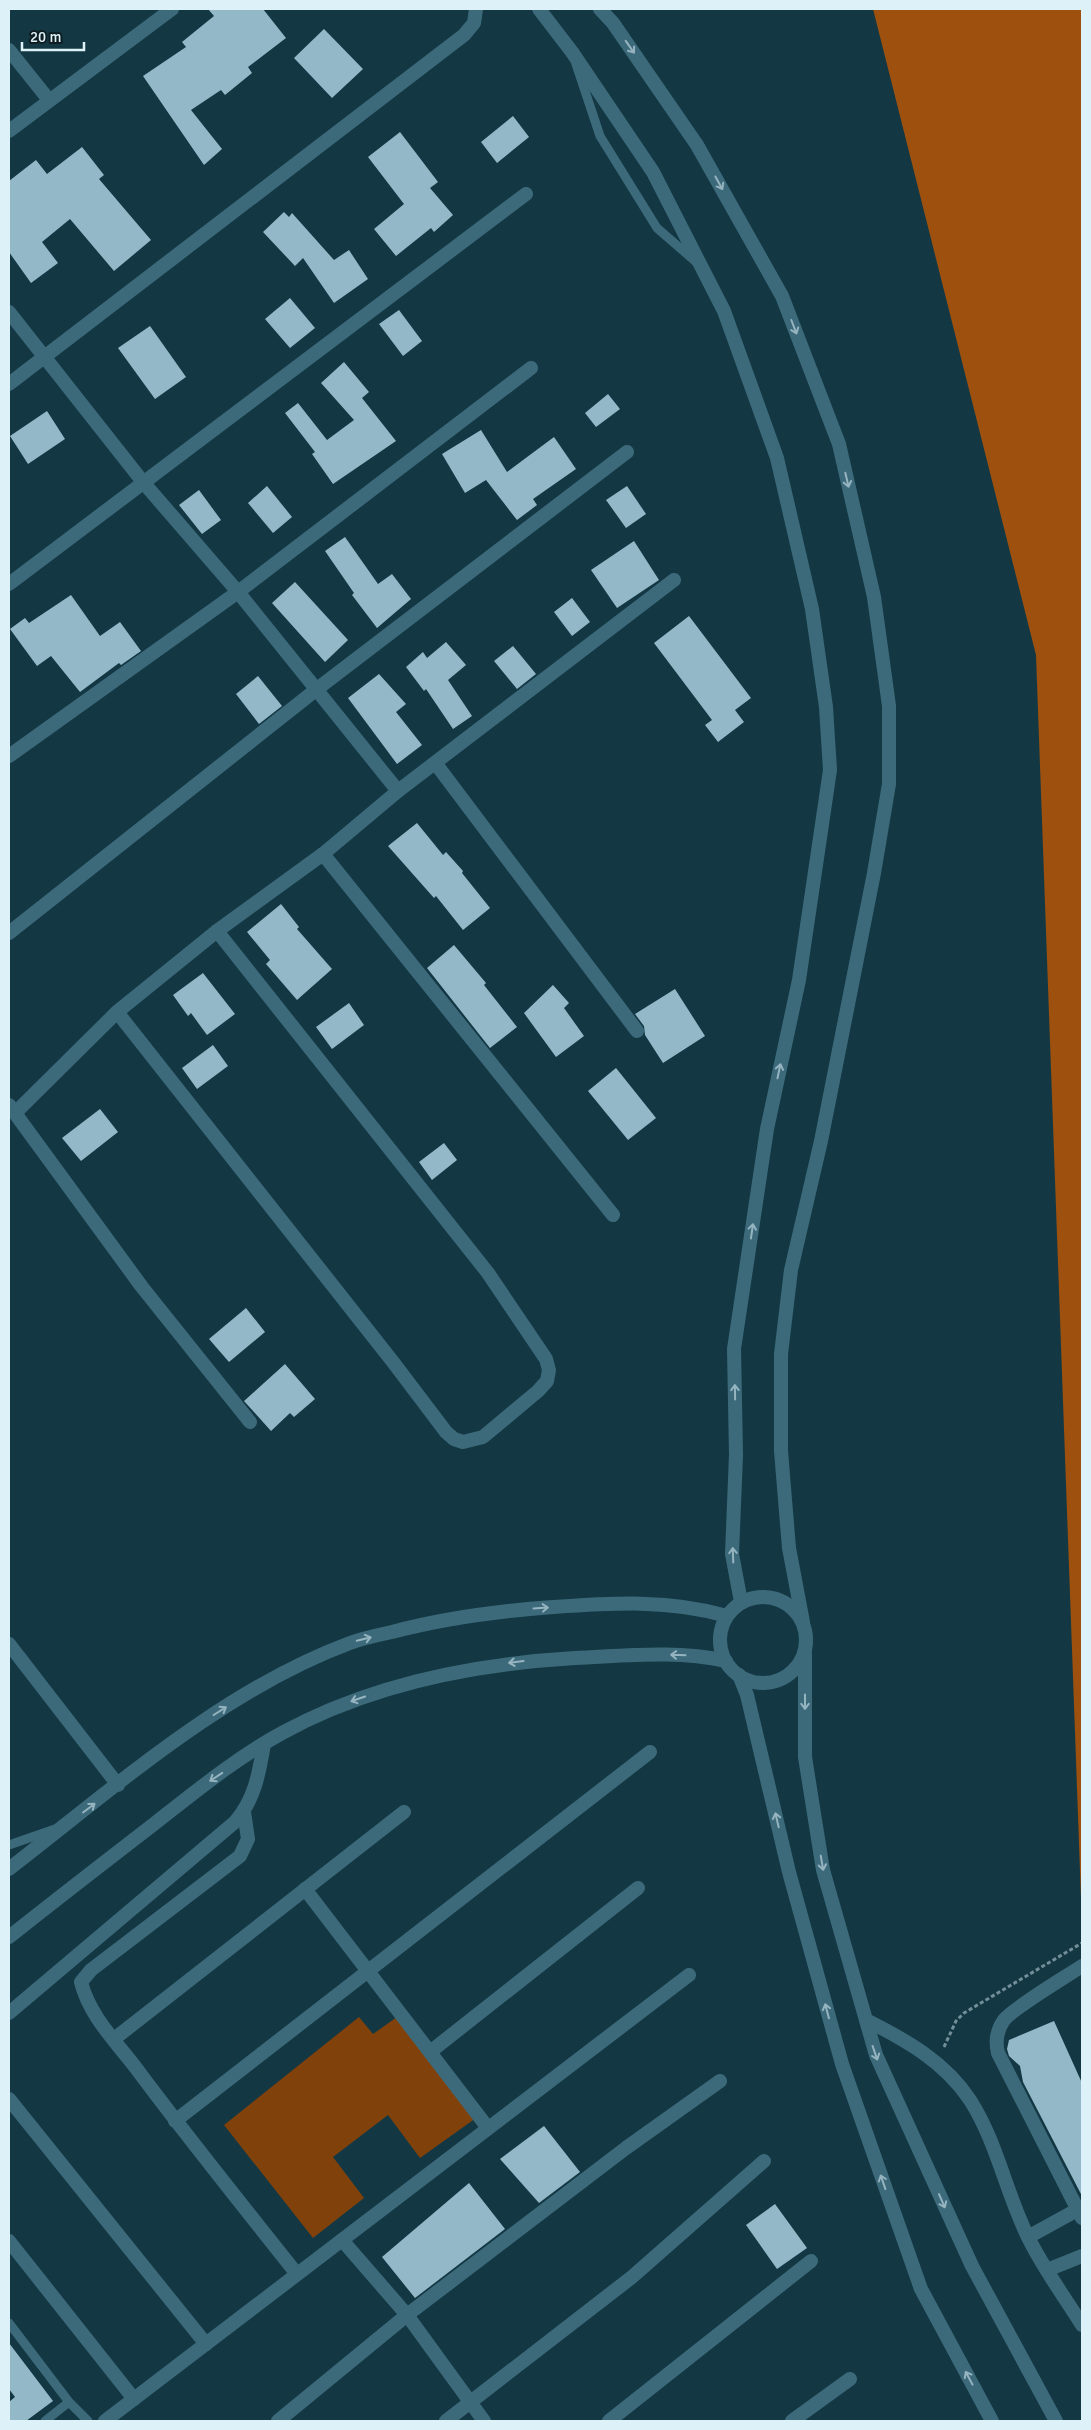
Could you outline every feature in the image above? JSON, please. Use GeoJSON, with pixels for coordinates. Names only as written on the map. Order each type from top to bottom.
{"type":"FeatureCollection","features":[{"type":"Feature","properties":{"kind":"street"},"geometry":{"type":"LineString","coordinates":[[9,131],[172,9]]}},
{"type":"Feature","properties":{"kind":"street"},"geometry":{"type":"LineString","coordinates":[[9,384],[464,36],[474,23],[476,9]]}},
{"type":"Feature","properties":{"kind":"street"},"geometry":{"type":"LineString","coordinates":[[539,9],[572,52],[653,172],[724,311],[777,458],[812,609],[826,706],[830,770],[799,980],[767,1129],[734,1350],[736,1455],[732,1554],[741,1602]]}},
{"type":"Feature","properties":{"kind":"street"},"geometry":{"type":"LineString","coordinates":[[600,9],[613,23],[697,145],[782,296],[839,444],[874,597],[889,706],[889,784],[874,873],[822,1131],[791,1270],[781,1354],[781,1451],[789,1548],[803,1622],[805,1653],[805,1757],[823,1870],[876,2055],[972,2266],[1056,2421]]}},
{"type":"Feature","properties":{"kind":"street"},"geometry":{"type":"LineString","coordinates":[[9,50],[49,100]]}},
{"type":"Feature","properties":{"kind":"street"},"geometry":{"type":"LineString","coordinates":[[9,584],[526,194]]}},
{"type":"Feature","properties":{"kind":"street"},"geometry":{"type":"LineString","coordinates":[[9,312],[143,482],[238,592],[398,791]]}},
{"type":"Feature","properties":{"kind":"street"},"geometry":{"type":"LineString","coordinates":[[9,756],[238,592],[531,368]]}},
{"type":"Feature","properties":{"kind":"street"},"geometry":{"type":"LineString","coordinates":[[9,933],[317,689],[627,452]]}},
{"type":"Feature","properties":{"kind":"street"},"geometry":{"type":"LineString","coordinates":[[250,1422],[142,1287],[12,1109],[117,1012],[218,931],[323,854],[398,791],[436,764],[674,580]]}},
{"type":"Feature","properties":{"kind":"street"},"geometry":{"type":"LineString","coordinates":[[436,764],[637,1031]]}},
{"type":"Feature","properties":{"kind":"street"},"geometry":{"type":"LineString","coordinates":[[323,854],[613,1215]]}},
{"type":"Feature","properties":{"kind":"street"},"geometry":{"type":"LineString","coordinates":[[117,1012],[446,1432],[454,1439],[463,1442],[483,1437],[547,1381],[549,1370],[546,1359],[488,1273],[218,931]]}},
{"type":"Feature","properties":{"kind":"street"},"geometry":{"type":"LineString","coordinates":[[803,1622],[793,1607],[779,1599],[759,1596],[741,1602],[728,1616],[721,1635],[721,1649],[726,1661],[739,1675],[747,1696],[790,1872],[842,2064],[921,2289],[992,2421]]}},
{"type":"Feature","properties":{"kind":"street"},"geometry":{"type":"LineString","coordinates":[[9,1870],[185,1733],[272,1678],[350,1642],[439,1620],[510,1610],[628,1602],[694,1608],[728,1616]]}},
{"type":"Feature","properties":{"kind":"street"},"geometry":{"type":"LineString","coordinates":[[9,1644],[118,1785]]}},
{"type":"Feature","properties":{"kind":"street"},"geometry":{"type":"LineString","coordinates":[[739,1675],[757,1682],[777,1681],[796,1669],[805,1653]]}},
{"type":"Feature","properties":{"kind":"street"},"geometry":{"type":"LineString","coordinates":[[9,1937],[206,1784],[264,1744],[283,1732],[355,1699],[450,1672],[520,1661],[666,1654],[699,1655],[726,1661]]}},
{"type":"Feature","properties":{"kind":"street"},"geometry":{"type":"LineString","coordinates":[[9,2013],[236,1822],[244,1812],[255,1790],[264,1744]]}},
{"type":"Feature","properties":{"kind":"street"},"geometry":{"type":"LineString","coordinates":[[175,2121],[650,1752]]}},
{"type":"Feature","properties":{"kind":"street"},"geometry":{"type":"LineString","coordinates":[[244,1812],[248,1839],[240,1856],[85,1975],[81,1982],[85,1998],[114,2039],[175,2121],[298,2274]]}},
{"type":"Feature","properties":{"kind":"street"},"geometry":{"type":"LineString","coordinates":[[114,2039],[404,1812]]}},
{"type":"Feature","properties":{"kind":"street"},"geometry":{"type":"LineString","coordinates":[[430,2052],[638,1888]]}},
{"type":"Feature","properties":{"kind":"street"},"geometry":{"type":"LineString","coordinates":[[305,1889],[488,2128]]}},
{"type":"Feature","properties":{"kind":"street"},"geometry":{"type":"LineString","coordinates":[[1028,2237],[1080,2214],[998,2053],[996,2039],[1004,2020],[1082,1966]]}},
{"type":"Feature","properties":{"kind":"street"},"geometry":{"type":"LineString","coordinates":[[105,2421],[690,1975]]}},
{"type":"Feature","properties":{"kind":"street"},"geometry":{"type":"LineString","coordinates":[[866,2020],[906,2040],[938,2064],[970,2100],[983,2126],[1028,2237],[1082,2325]]}},
{"type":"Feature","properties":{"kind":"street"},"geometry":{"type":"LineString","coordinates":[[278,2421],[407,2315],[626,2148],[720,2081]]}},
{"type":"Feature","properties":{"kind":"street"},"geometry":{"type":"LineString","coordinates":[[9,2099],[206,2344]]}},
{"type":"Feature","properties":{"kind":"street"},"geometry":{"type":"LineString","coordinates":[[446,2421],[632,2277],[764,2161]]}},
{"type":"Feature","properties":{"kind":"street"},"geometry":{"type":"LineString","coordinates":[[342,2240],[407,2315],[484,2421]]}},
{"type":"Feature","properties":{"kind":"street"},"geometry":{"type":"LineString","coordinates":[[9,2241],[134,2399]]}},
{"type":"Feature","properties":{"kind":"street"},"geometry":{"type":"LineString","coordinates":[[1047,2270],[1082,2256]]}},
{"type":"Feature","properties":{"kind":"street"},"geometry":{"type":"LineString","coordinates":[[609,2421],[811,2261]]}},
{"type":"Feature","properties":{"kind":"street"},"geometry":{"type":"LineString","coordinates":[[792,2421],[850,2379]]}},
{"type":"Feature","properties":{"kind":"lane"},"geometry":{"type":"LineString","coordinates":[[572,52],[600,136],[657,228],[701,266]]}},
{"type":"Feature","properties":{"kind":"lane"},"geometry":{"type":"LineString","coordinates":[[9,1845],[65,1826]]}},
{"type":"Feature","properties":{"kind":"lane"},"geometry":{"type":"LineString","coordinates":[[9,2323],[69,2402],[88,2421]]}},
{"type":"Feature","properties":{"kind":"lane"},"geometry":{"type":"LineString","coordinates":[[45,2421],[69,2402]]}},
{"type":"Feature","properties":{"kind":"path"},"geometry":{"type":"LineString","coordinates":[[938,2064],[953,2027],[964,2013],[1082,1943]]}},
{"type":"Feature","properties":{"kind":"shaded area"},"geometry":{"type":"Polygon","coordinates":[[[873,9],[1082,9],[1082,1926],[1036,655],[873,9]]]}},
{"type":"Feature","properties":{"kind":"shaded area"},"geometry":{"type":"Polygon","coordinates":[[[359,2017],[373,2034],[397,2017],[476,2118],[420,2158],[388,2115],[333,2157],[364,2198],[313,2238],[224,2125],[359,2017]]]}},
{"type":"Feature","properties":{"kind":"building"},"geometry":{"type":"Polygon","coordinates":[[[208,9],[263,9],[286,38],[248,67],[252,73],[225,95],[221,90],[191,110],[222,149],[204,165],[143,76],[186,47],[182,42],[214,16],[208,9]]]}},
{"type":"Feature","properties":{"kind":"building"},"geometry":{"type":"Polygon","coordinates":[[[324,29],[363,69],[332,98],[294,58],[324,29]]]}},
{"type":"Feature","properties":{"kind":"building"},"geometry":{"type":"Polygon","coordinates":[[[513,116],[529,137],[497,163],[481,142],[513,116]]]}},
{"type":"Feature","properties":{"kind":"building"},"geometry":{"type":"Polygon","coordinates":[[[400,132],[438,182],[430,188],[453,215],[434,232],[431,228],[396,256],[374,229],[404,204],[368,157],[400,132]]]}},
{"type":"Feature","properties":{"kind":"building"},"geometry":{"type":"Polygon","coordinates":[[[82,147],[104,175],[99,179],[151,240],[114,271],[70,219],[42,242],[58,263],[31,283],[9,252],[9,181],[36,160],[47,174],[82,147]]]}},
{"type":"Feature","properties":{"kind":"building"},"geometry":{"type":"Polygon","coordinates":[[[284,212],[289,217],[292,213],[334,260],[349,250],[368,279],[334,303],[303,258],[295,266],[263,232],[284,212]]]}},
{"type":"Feature","properties":{"kind":"building"},"geometry":{"type":"Polygon","coordinates":[[[290,298],[315,328],[290,348],[265,319],[290,298]]]}},
{"type":"Feature","properties":{"kind":"building"},"geometry":{"type":"Polygon","coordinates":[[[399,310],[422,341],[403,356],[379,324],[399,310]]]}},
{"type":"Feature","properties":{"kind":"building"},"geometry":{"type":"Polygon","coordinates":[[[150,326],[186,377],[155,399],[118,348],[150,326]]]}},
{"type":"Feature","properties":{"kind":"building"},"geometry":{"type":"Polygon","coordinates":[[[344,362],[369,392],[362,398],[396,441],[333,484],[312,454],[315,452],[285,413],[298,403],[327,440],[354,420],[321,383],[344,362]]]}},
{"type":"Feature","properties":{"kind":"building"},"geometry":{"type":"Polygon","coordinates":[[[608,394],[620,409],[596,427],[585,413],[608,394]]]}},
{"type":"Feature","properties":{"kind":"building"},"geometry":{"type":"Polygon","coordinates":[[[47,411],[65,439],[28,464],[10,436],[47,411]]]}},
{"type":"Feature","properties":{"kind":"building"},"geometry":{"type":"Polygon","coordinates":[[[481,430],[507,472],[554,437],[576,469],[533,499],[537,505],[517,520],[486,480],[465,493],[442,454],[481,430]]]}},
{"type":"Feature","properties":{"kind":"building"},"geometry":{"type":"Polygon","coordinates":[[[267,486],[292,517],[273,533],[248,503],[267,486]]]}},
{"type":"Feature","properties":{"kind":"building"},"geometry":{"type":"Polygon","coordinates":[[[627,486],[646,514],[626,528],[606,500],[627,486]]]}},
{"type":"Feature","properties":{"kind":"building"},"geometry":{"type":"Polygon","coordinates":[[[199,490],[221,520],[202,534],[179,505],[199,490]]]}},
{"type":"Feature","properties":{"kind":"building"},"geometry":{"type":"Polygon","coordinates":[[[345,537],[378,584],[392,574],[411,599],[377,628],[352,595],[354,593],[325,551],[345,537]]]}},
{"type":"Feature","properties":{"kind":"building"},"geometry":{"type":"Polygon","coordinates":[[[634,541],[659,580],[617,608],[591,570],[634,541]]]}},
{"type":"Feature","properties":{"kind":"building"},"geometry":{"type":"Polygon","coordinates":[[[295,582],[348,640],[325,662],[272,603],[295,582]]]}},
{"type":"Feature","properties":{"kind":"building"},"geometry":{"type":"Polygon","coordinates":[[[71,595],[100,636],[120,622],[141,651],[121,665],[119,663],[80,692],[51,656],[37,666],[10,629],[25,618],[29,623],[71,595]]]}},
{"type":"Feature","properties":{"kind":"building"},"geometry":{"type":"Polygon","coordinates":[[[572,598],[590,622],[572,636],[554,612],[572,598]]]}},
{"type":"Feature","properties":{"kind":"building"},"geometry":{"type":"Polygon","coordinates":[[[689,616],[751,698],[735,710],[744,722],[718,742],[705,725],[712,720],[654,643],[689,616]]]}},
{"type":"Feature","properties":{"kind":"building"},"geometry":{"type":"Polygon","coordinates":[[[446,642],[466,665],[448,680],[472,716],[453,729],[426,689],[424,691],[406,667],[423,652],[427,658],[446,642]]]}},
{"type":"Feature","properties":{"kind":"building"},"geometry":{"type":"Polygon","coordinates":[[[513,646],[536,674],[517,689],[494,661],[513,646]]]}},
{"type":"Feature","properties":{"kind":"building"},"geometry":{"type":"Polygon","coordinates":[[[379,674],[406,704],[396,712],[422,745],[397,764],[348,698],[379,674]]]}},
{"type":"Feature","properties":{"kind":"building"},"geometry":{"type":"Polygon","coordinates":[[[258,676],[282,706],[259,724],[236,694],[258,676]]]}},
{"type":"Feature","properties":{"kind":"building"},"geometry":{"type":"Polygon","coordinates":[[[417,823],[443,855],[446,852],[463,871],[462,873],[490,908],[463,930],[436,896],[434,898],[388,846],[417,823]]]}},
{"type":"Feature","properties":{"kind":"building"},"geometry":{"type":"Polygon","coordinates":[[[281,904],[299,927],[297,929],[332,969],[297,1000],[266,964],[270,960],[247,932],[281,904]]]}},
{"type":"Feature","properties":{"kind":"building"},"geometry":{"type":"Polygon","coordinates":[[[454,945],[486,983],[484,985],[517,1027],[490,1048],[427,968],[454,945]]]}},
{"type":"Feature","properties":{"kind":"building"},"geometry":{"type":"Polygon","coordinates":[[[203,973],[235,1014],[207,1035],[191,1013],[188,1016],[173,995],[203,973]]]}},
{"type":"Feature","properties":{"kind":"building"},"geometry":{"type":"Polygon","coordinates":[[[553,985],[569,1003],[564,1008],[584,1036],[556,1057],[524,1013],[553,985]]]}},
{"type":"Feature","properties":{"kind":"building"},"geometry":{"type":"Polygon","coordinates":[[[675,989],[705,1036],[663,1063],[645,1035],[644,1026],[635,1014],[675,989]]]}},
{"type":"Feature","properties":{"kind":"building"},"geometry":{"type":"Polygon","coordinates":[[[349,1003],[364,1025],[332,1049],[316,1027],[349,1003]]]}},
{"type":"Feature","properties":{"kind":"building"},"geometry":{"type":"Polygon","coordinates":[[[213,1045],[228,1066],[197,1089],[182,1068],[213,1045]]]}},
{"type":"Feature","properties":{"kind":"building"},"geometry":{"type":"Polygon","coordinates":[[[616,1068],[656,1118],[628,1140],[588,1091],[616,1068]]]}},
{"type":"Feature","properties":{"kind":"building"},"geometry":{"type":"Polygon","coordinates":[[[100,1109],[118,1132],[81,1161],[62,1138],[100,1109]]]}},
{"type":"Feature","properties":{"kind":"building"},"geometry":{"type":"Polygon","coordinates":[[[444,1143],[457,1160],[432,1180],[419,1162],[444,1143]]]}},
{"type":"Feature","properties":{"kind":"building"},"geometry":{"type":"Polygon","coordinates":[[[246,1308],[265,1332],[229,1362],[209,1339],[246,1308]]]}},
{"type":"Feature","properties":{"kind":"building"},"geometry":{"type":"Polygon","coordinates":[[[285,1364],[315,1399],[294,1417],[290,1413],[271,1431],[244,1401],[285,1364]]]}},
{"type":"Feature","properties":{"kind":"building"},"geometry":{"type":"Polygon","coordinates":[[[1054,2021],[1082,2083],[1082,2196],[1023,2082],[1020,2066],[1009,2056],[1007,2049],[1009,2040],[1054,2021]]]}},
{"type":"Feature","properties":{"kind":"building"},"geometry":{"type":"Polygon","coordinates":[[[544,2126],[580,2172],[539,2203],[500,2159],[544,2126]]]}},
{"type":"Feature","properties":{"kind":"building"},"geometry":{"type":"Polygon","coordinates":[[[469,2183],[505,2229],[415,2298],[382,2257],[469,2183]]]}},
{"type":"Feature","properties":{"kind":"building"},"geometry":{"type":"Polygon","coordinates":[[[775,2204],[807,2248],[777,2269],[746,2225],[775,2204]]]}},
{"type":"Feature","properties":{"kind":"building"},"geometry":{"type":"Polygon","coordinates":[[[9,2343],[53,2401],[26,2421],[9,2421],[9,2402],[15,2397],[9,2389],[9,2343]]]}}]}
